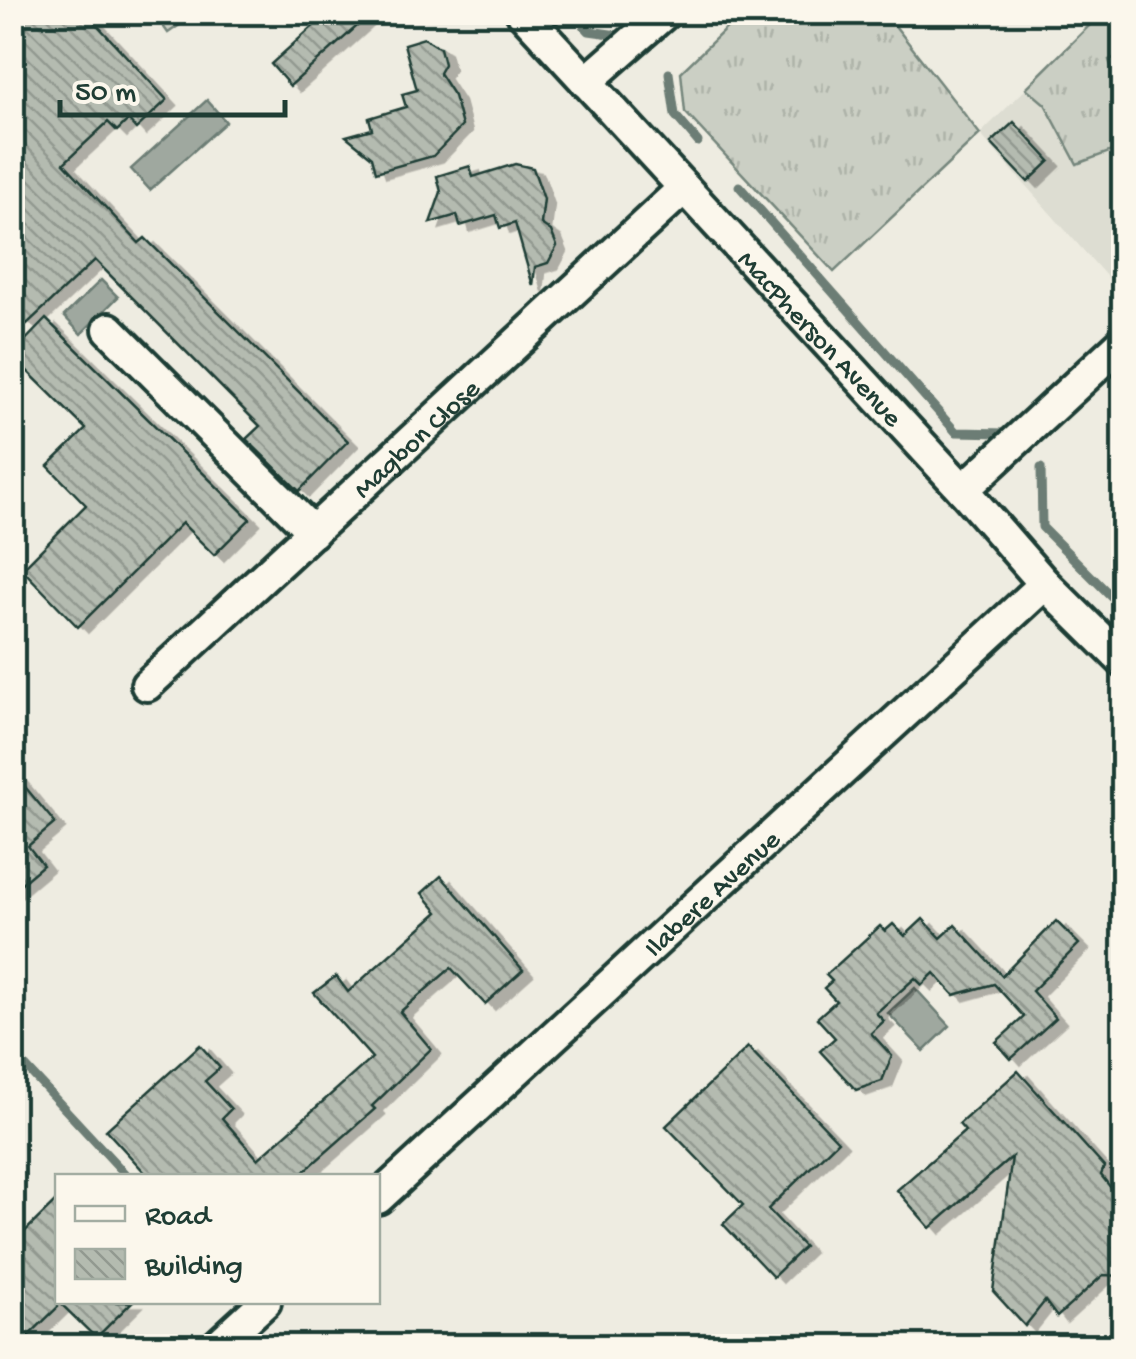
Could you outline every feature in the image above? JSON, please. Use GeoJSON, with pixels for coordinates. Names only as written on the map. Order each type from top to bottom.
{"type":"FeatureCollection","features":[{"type":"Feature","properties":{"kind":"street","name":"MacPherson Avenue"},"geometry":{"type":"LineString","coordinates":[[522,12],[963,490],[1044,584],[1124,662]]}},
{"type":"Feature","properties":{"kind":"street"},"geometry":{"type":"LineString","coordinates":[[586,82],[666,12]]}},
{"type":"Feature","properties":{"kind":"street","name":"Magbon Close"},"geometry":{"type":"LineString","coordinates":[[147,685],[684,188]]}},
{"type":"Feature","properties":{"kind":"street"},"geometry":{"type":"LineString","coordinates":[[109,330],[313,532]]}},
{"type":"Feature","properties":{"kind":"street"},"geometry":{"type":"LineString","coordinates":[[963,490],[1124,340]]}},
{"type":"Feature","properties":{"kind":"street","name":"Ilabere Avenue"},"geometry":{"type":"LineString","coordinates":[[380,1196],[1044,584]]}},
{"type":"Feature","properties":{"kind":"street"},"geometry":{"type":"LineString","coordinates":[[216,1346],[264,1304]]}},
{"type":"Feature","properties":{"kind":"shaded area"},"geometry":{"type":"Polygon","coordinates":[[[1103,13],[1123,13],[1123,295],[980,134],[1103,13]]]}},
{"type":"Feature","properties":{"kind":"shaded area"},"geometry":{"type":"Polygon","coordinates":[[[207,100],[226,122],[150,190],[131,169],[207,100]]]}},
{"type":"Feature","properties":{"kind":"shaded area"},"geometry":{"type":"Polygon","coordinates":[[[101,280],[118,297],[81,334],[64,316],[101,280]]]}},
{"type":"Feature","properties":{"kind":"shaded area"},"geometry":{"type":"Polygon","coordinates":[[[915,988],[950,1026],[924,1051],[888,1013],[915,988]]]}},
{"type":"Feature","properties":{"kind":"green space"},"geometry":{"type":"Polygon","coordinates":[[[743,12],[885,13],[980,134],[834,272],[685,112],[681,72],[743,12]]]}},
{"type":"Feature","properties":{"kind":"green space"},"geometry":{"type":"Polygon","coordinates":[[[1103,12],[1123,13],[1123,54],[1109,60],[1123,101],[1123,147],[1077,164],[1045,104],[1026,88],[1103,12]]]}},
{"type":"Feature","properties":{"kind":"green space"},"geometry":{"type":"Polygon","coordinates":[[[154,13],[197,13],[168,33],[154,13]]]}},
{"type":"Feature","properties":{"kind":"building"},"geometry":{"type":"Polygon","coordinates":[[[12,12],[85,12],[167,100],[136,129],[128,120],[117,131],[108,122],[64,163],[139,243],[145,238],[348,441],[299,491],[246,439],[260,426],[95,260],[27,324],[12,308],[12,239],[23,229],[12,217],[12,12]]]}},
{"type":"Feature","properties":{"kind":"building"},"geometry":{"type":"Polygon","coordinates":[[[329,12],[373,12],[290,86],[271,64],[329,12]]]}},
{"type":"Feature","properties":{"kind":"building"},"geometry":{"type":"Polygon","coordinates":[[[424,38],[440,48],[444,64],[439,73],[454,96],[462,126],[433,156],[376,172],[372,157],[346,136],[372,129],[369,118],[406,107],[402,94],[417,90],[404,44],[424,38]]]}},
{"type":"Feature","properties":{"kind":"building"},"geometry":{"type":"Polygon","coordinates":[[[1014,122],[1050,161],[1028,182],[991,143],[1014,122]]]}},
{"type":"Feature","properties":{"kind":"building"},"geometry":{"type":"Polygon","coordinates":[[[515,164],[533,168],[544,199],[541,224],[551,231],[557,246],[548,263],[535,267],[533,286],[515,223],[500,228],[496,215],[460,226],[457,215],[430,223],[441,192],[437,176],[470,166],[473,177],[515,164]]]}},
{"type":"Feature","properties":{"kind":"building"},"geometry":{"type":"Polygon","coordinates":[[[46,319],[250,519],[214,555],[182,523],[78,627],[22,569],[86,505],[48,466],[86,429],[12,356],[46,319]]]}},
{"type":"Feature","properties":{"kind":"building"},"geometry":{"type":"Polygon","coordinates":[[[12,771],[55,823],[28,846],[43,865],[12,891],[12,771]]]}},
{"type":"Feature","properties":{"kind":"building"},"geometry":{"type":"Polygon","coordinates":[[[441,876],[523,970],[485,1004],[451,968],[400,1012],[431,1049],[372,1106],[375,1109],[301,1174],[146,1174],[106,1130],[200,1045],[220,1068],[205,1081],[231,1109],[222,1118],[258,1159],[372,1058],[314,993],[336,976],[348,992],[438,912],[422,893],[441,876]]]}},
{"type":"Feature","properties":{"kind":"building"},"geometry":{"type":"Polygon","coordinates":[[[923,919],[941,938],[955,925],[1002,976],[1056,921],[1079,944],[1032,991],[1056,1018],[1011,1059],[996,1042],[1024,1017],[994,984],[954,995],[934,973],[922,985],[915,978],[876,1013],[884,1021],[871,1033],[892,1056],[882,1081],[856,1090],[820,1051],[835,1038],[817,1018],[836,1001],[824,988],[832,981],[826,975],[880,926],[885,931],[893,924],[905,936],[923,919]]]}},
{"type":"Feature","properties":{"kind":"building"},"geometry":{"type":"Polygon","coordinates":[[[748,1047],[838,1141],[768,1209],[804,1247],[773,1277],[723,1224],[743,1205],[666,1126],[748,1047]]]}},
{"type":"Feature","properties":{"kind":"building"},"geometry":{"type":"Polygon","coordinates":[[[1018,1071],[1104,1167],[1101,1175],[1124,1205],[1121,1276],[1103,1275],[1057,1317],[1045,1301],[1025,1326],[993,1291],[1012,1157],[930,1228],[897,1190],[965,1131],[959,1124],[1018,1071]]]}},
{"type":"Feature","properties":{"kind":"building"},"geometry":{"type":"Polygon","coordinates":[[[55,1202],[58,1307],[18,1346],[12,1346],[12,1244],[55,1202]]]}},
{"type":"Feature","properties":{"kind":"building"},"geometry":{"type":"Polygon","coordinates":[[[61,1304],[130,1304],[96,1338],[61,1304]]]}},
{"type":"Feature","properties":{"kind":"waterway"},"geometry":{"type":"LineString","coordinates":[[572,12],[589,31],[625,36]]}},
{"type":"Feature","properties":{"kind":"waterway"},"geometry":{"type":"LineString","coordinates":[[669,73],[675,115],[698,142]]}},
{"type":"Feature","properties":{"kind":"waterway"},"geometry":{"type":"LineString","coordinates":[[739,186],[956,432],[1006,433]]}},
{"type":"Feature","properties":{"kind":"waterway"},"geometry":{"type":"LineString","coordinates":[[1041,468],[1042,527],[1112,597]]}},
{"type":"Feature","properties":{"kind":"waterway"},"geometry":{"type":"LineString","coordinates":[[12,1052],[125,1174]]}}]}
